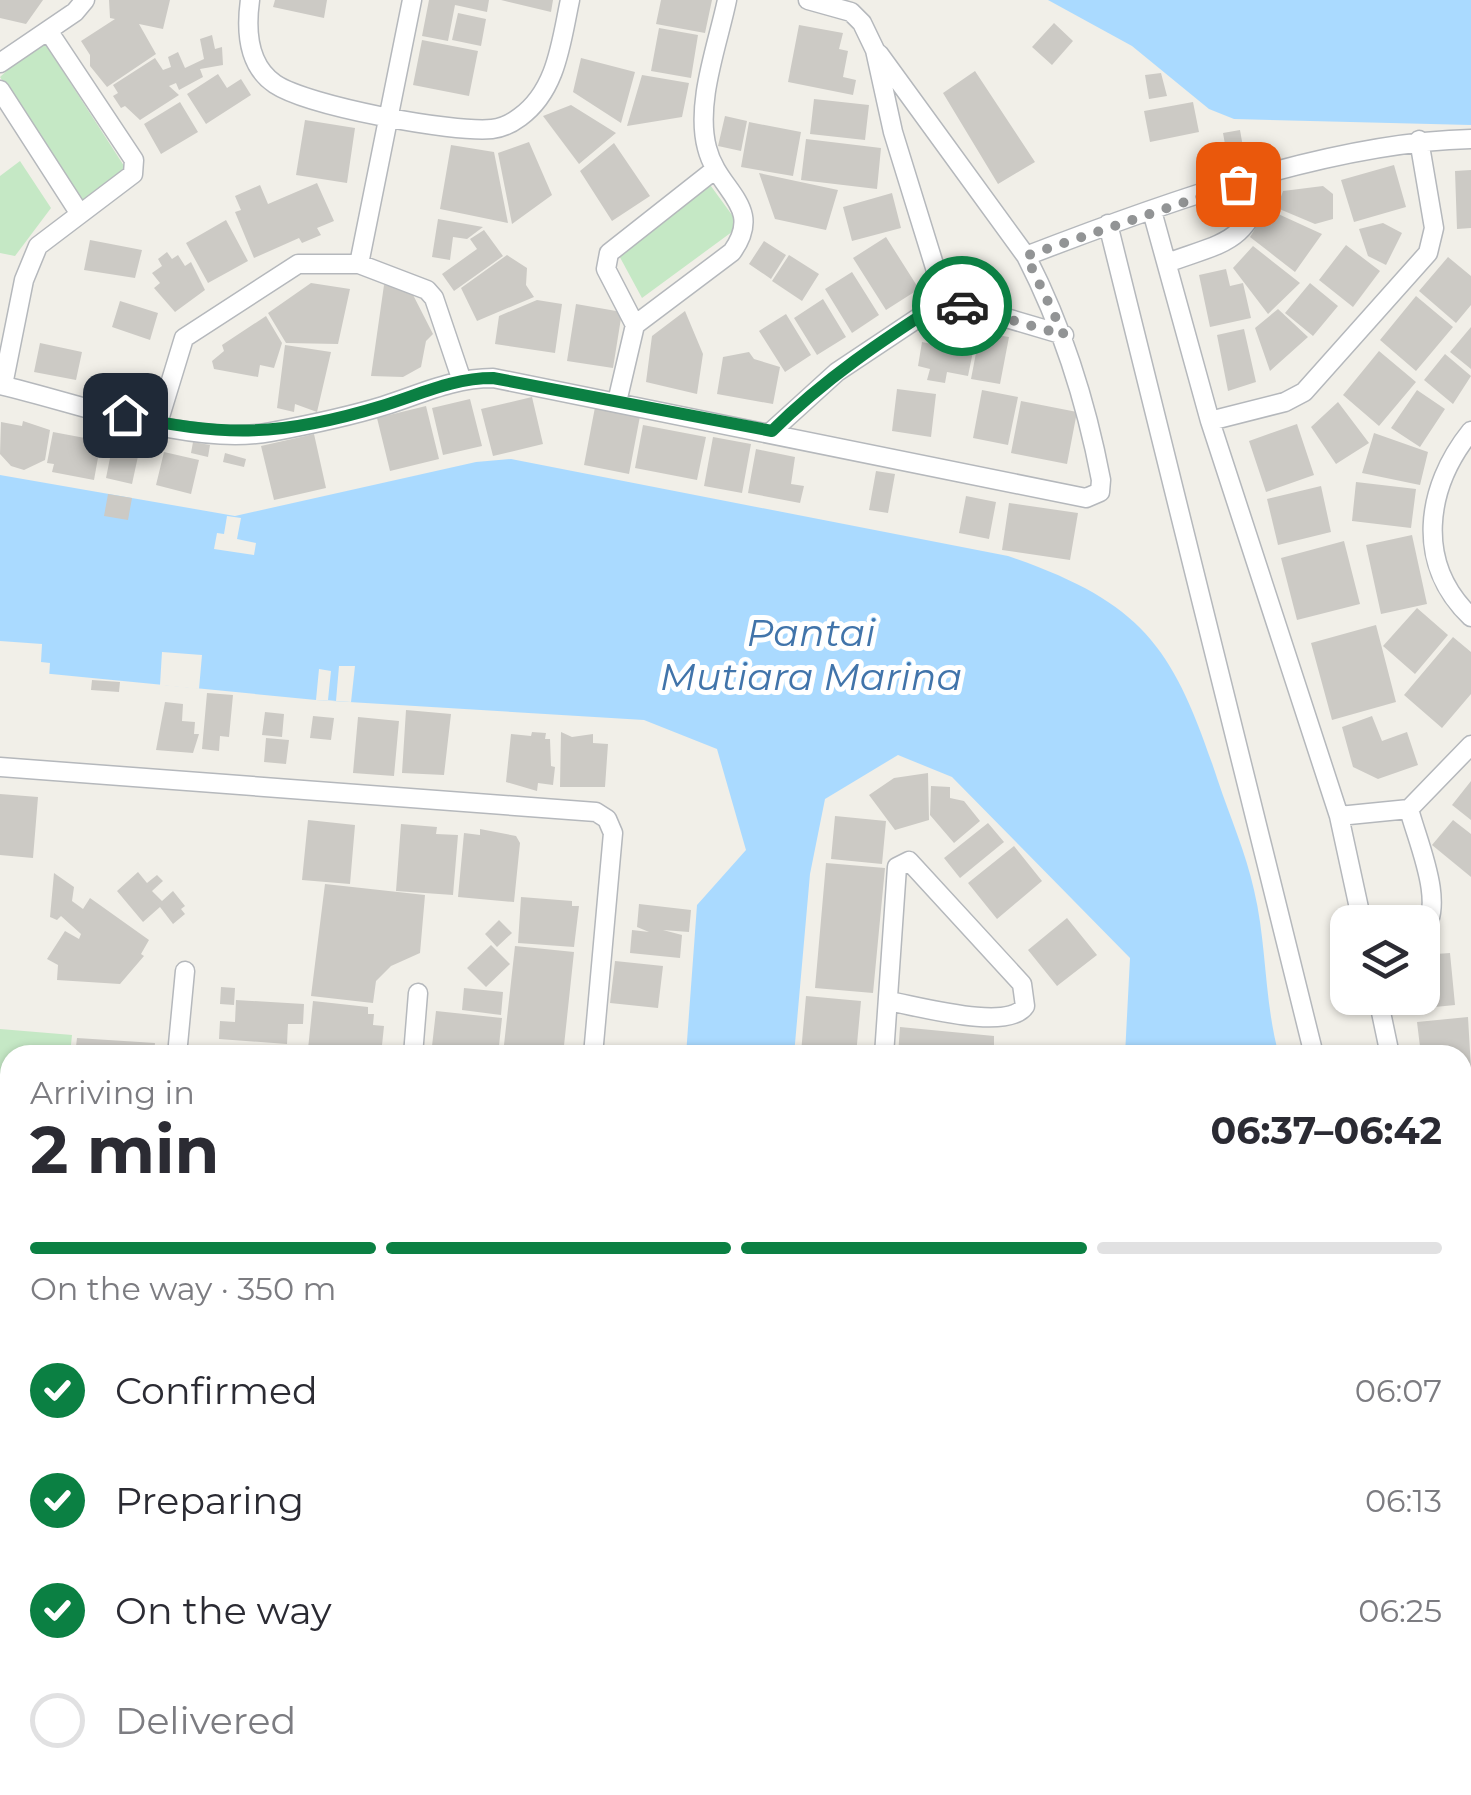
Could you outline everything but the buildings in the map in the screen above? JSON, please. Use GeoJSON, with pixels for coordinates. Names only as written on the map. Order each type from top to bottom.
{"type":"FeatureCollection","features":[{"type":"Feature","properties":{"kind":"street"},"geometry":{"type":"LineString","coordinates":[[0,63],[9,49],[49,32],[84,0]]}},
{"type":"Feature","properties":{"kind":"street"},"geometry":{"type":"LineString","coordinates":[[250,0],[249,43],[258,64],[274,83],[302,96],[390,117],[473,130],[498,129],[518,119],[547,88],[570,0]]}},
{"type":"Feature","properties":{"kind":"street"},"geometry":{"type":"LineString","coordinates":[[359,264],[412,0]]}},
{"type":"Feature","properties":{"kind":"street"},"geometry":{"type":"LineString","coordinates":[[616,402],[636,325],[732,252],[742,238],[743,214],[713,171],[704,139],[705,109],[727,0]]}},
{"type":"Feature","properties":{"kind":"street"},"geometry":{"type":"LineString","coordinates":[[49,32],[134,160],[133,174],[44,239],[29,262],[1,385],[158,423],[230,434],[266,433],[381,406],[460,378],[493,378],[772,431],[1078,497],[1094,496],[1101,480],[1064,335],[1026,256],[876,50],[862,23],[851,12],[808,0]]}},
{"type":"Feature","properties":{"kind":"street"},"geometry":{"type":"LineString","coordinates":[[876,50],[893,132],[945,300]]}},
{"type":"Feature","properties":{"kind":"street"},"geometry":{"type":"LineString","coordinates":[[0,90],[80,214]]}},
{"type":"Feature","properties":{"kind":"street"},"geometry":{"type":"LineString","coordinates":[[1026,256],[1108,224],[1267,176],[1419,140],[1471,139]]}},
{"type":"Feature","properties":{"kind":"street"},"geometry":{"type":"LineString","coordinates":[[1210,422],[1286,402],[1304,392],[1428,253],[1434,228],[1419,140]]}},
{"type":"Feature","properties":{"kind":"street"},"geometry":{"type":"LineString","coordinates":[[636,325],[606,269],[610,252],[713,171]]}},
{"type":"Feature","properties":{"kind":"street"},"geometry":{"type":"LineString","coordinates":[[1167,263],[1240,234],[1250,222],[1267,176]]}},
{"type":"Feature","properties":{"kind":"street"},"geometry":{"type":"LineString","coordinates":[[1152,211],[1210,422],[1339,816],[1358,905]]}},
{"type":"Feature","properties":{"kind":"street"},"geometry":{"type":"LineString","coordinates":[[1108,224],[1312,1045]]}},
{"type":"Feature","properties":{"kind":"street"},"geometry":{"type":"LineString","coordinates":[[158,423],[178,346],[191,330],[298,264],[359,264],[418,285],[434,298],[460,378]]}},
{"type":"Feature","properties":{"kind":"street"},"geometry":{"type":"LineString","coordinates":[[945,300],[1064,335]]}},
{"type":"Feature","properties":{"kind":"street"},"geometry":{"type":"LineString","coordinates":[[772,431],[837,372],[945,300]]}},
{"type":"Feature","properties":{"kind":"street"},"geometry":{"type":"LineString","coordinates":[[1471,431],[1441,481],[1433,520],[1434,560],[1441,583],[1471,616]]}},
{"type":"Feature","properties":{"kind":"street"},"geometry":{"type":"LineString","coordinates":[[1339,816],[1408,809],[1471,745]]}},
{"type":"Feature","properties":{"kind":"street"},"geometry":{"type":"LineString","coordinates":[[0,767],[596,812],[607,819],[613,833],[594,1045]]}},
{"type":"Feature","properties":{"kind":"street"},"geometry":{"type":"LineString","coordinates":[[1408,809],[1432,905]]}},
{"type":"Feature","properties":{"kind":"street"},"geometry":{"type":"LineString","coordinates":[[885,1045],[897,867],[908,861],[1022,984],[1025,1006],[1021,1012],[1000,1019],[888,1001]]}},
{"type":"Feature","properties":{"kind":"street"},"geometry":{"type":"LineString","coordinates":[[178,1045],[185,971]]}},
{"type":"Feature","properties":{"kind":"street"},"geometry":{"type":"LineString","coordinates":[[414,1045],[418,993]]}},
{"type":"Feature","properties":{"kind":"street"},"geometry":{"type":"LineString","coordinates":[[1382,1015],[1388,1045]]}},
{"type":"Feature","properties":{"kind":"green space"},"geometry":{"type":"Polygon","coordinates":[[[42,39],[128,172],[81,203],[0,77],[42,39]]]}},
{"type":"Feature","properties":{"kind":"green space"},"geometry":{"type":"Polygon","coordinates":[[[20,161],[51,208],[15,256],[0,253],[0,176],[20,161]]]}},
{"type":"Feature","properties":{"kind":"green space"},"geometry":{"type":"Polygon","coordinates":[[[708,182],[740,226],[642,298],[616,250],[708,182]]]}},
{"type":"Feature","properties":{"kind":"green space"},"geometry":{"type":"Polygon","coordinates":[[[0,1029],[72,1035],[71,1045],[0,1045],[0,1029]]]}},
{"type":"Feature","properties":{"kind":"water"},"geometry":{"type":"Polygon","coordinates":[[[1048,0],[1471,0],[1471,125],[1234,119],[1209,109],[1132,46],[1048,0]]]}},
{"type":"Feature","properties":{"kind":"water","name":"Pantai Mutiara Marina"},"geometry":{"type":"Polygon","coordinates":[[[511,459],[1008,556],[1092,592],[1123,613],[1148,636],[1168,664],[1202,735],[1251,876],[1277,1045],[1126,1045],[1130,958],[952,777],[898,755],[825,799],[810,874],[795,1045],[687,1045],[697,905],[746,850],[717,749],[644,720],[316,700],[0,669],[0,475],[235,516],[476,462],[511,459]]]}},
{"type":"Feature","properties":{"kind":"pier"},"geometry":{"type":"Polygon","coordinates":[[[227,516],[241,518],[237,539],[256,543],[254,555],[214,549],[217,533],[224,534],[227,516]]]}},
{"type":"Feature","properties":{"kind":"pier"},"geometry":{"type":"Polygon","coordinates":[[[0,641],[42,644],[41,662],[50,663],[49,678],[0,674],[0,641]]]}},
{"type":"Feature","properties":{"kind":"pier"},"geometry":{"type":"Polygon","coordinates":[[[162,652],[202,655],[199,689],[160,685],[162,652]]]}},
{"type":"Feature","properties":{"kind":"pier"},"geometry":{"type":"Polygon","coordinates":[[[339,666],[355,666],[351,702],[316,700],[319,669],[331,671],[328,700],[336,701],[339,666]]]}},
{"type":"Feature","properties":{"kind":"way so far"},"geometry":{"type":"LineString","coordinates":[[962,306],[1064,335],[1026,256],[1108,224],[1238,184]]}},
{"type":"Feature","properties":{"kind":"route"},"geometry":{"type":"LineString","coordinates":[[125,415],[190,430],[266,433],[381,406],[460,378],[493,378],[772,431],[837,372],[910,322],[945,300],[962,306]]}}]}
